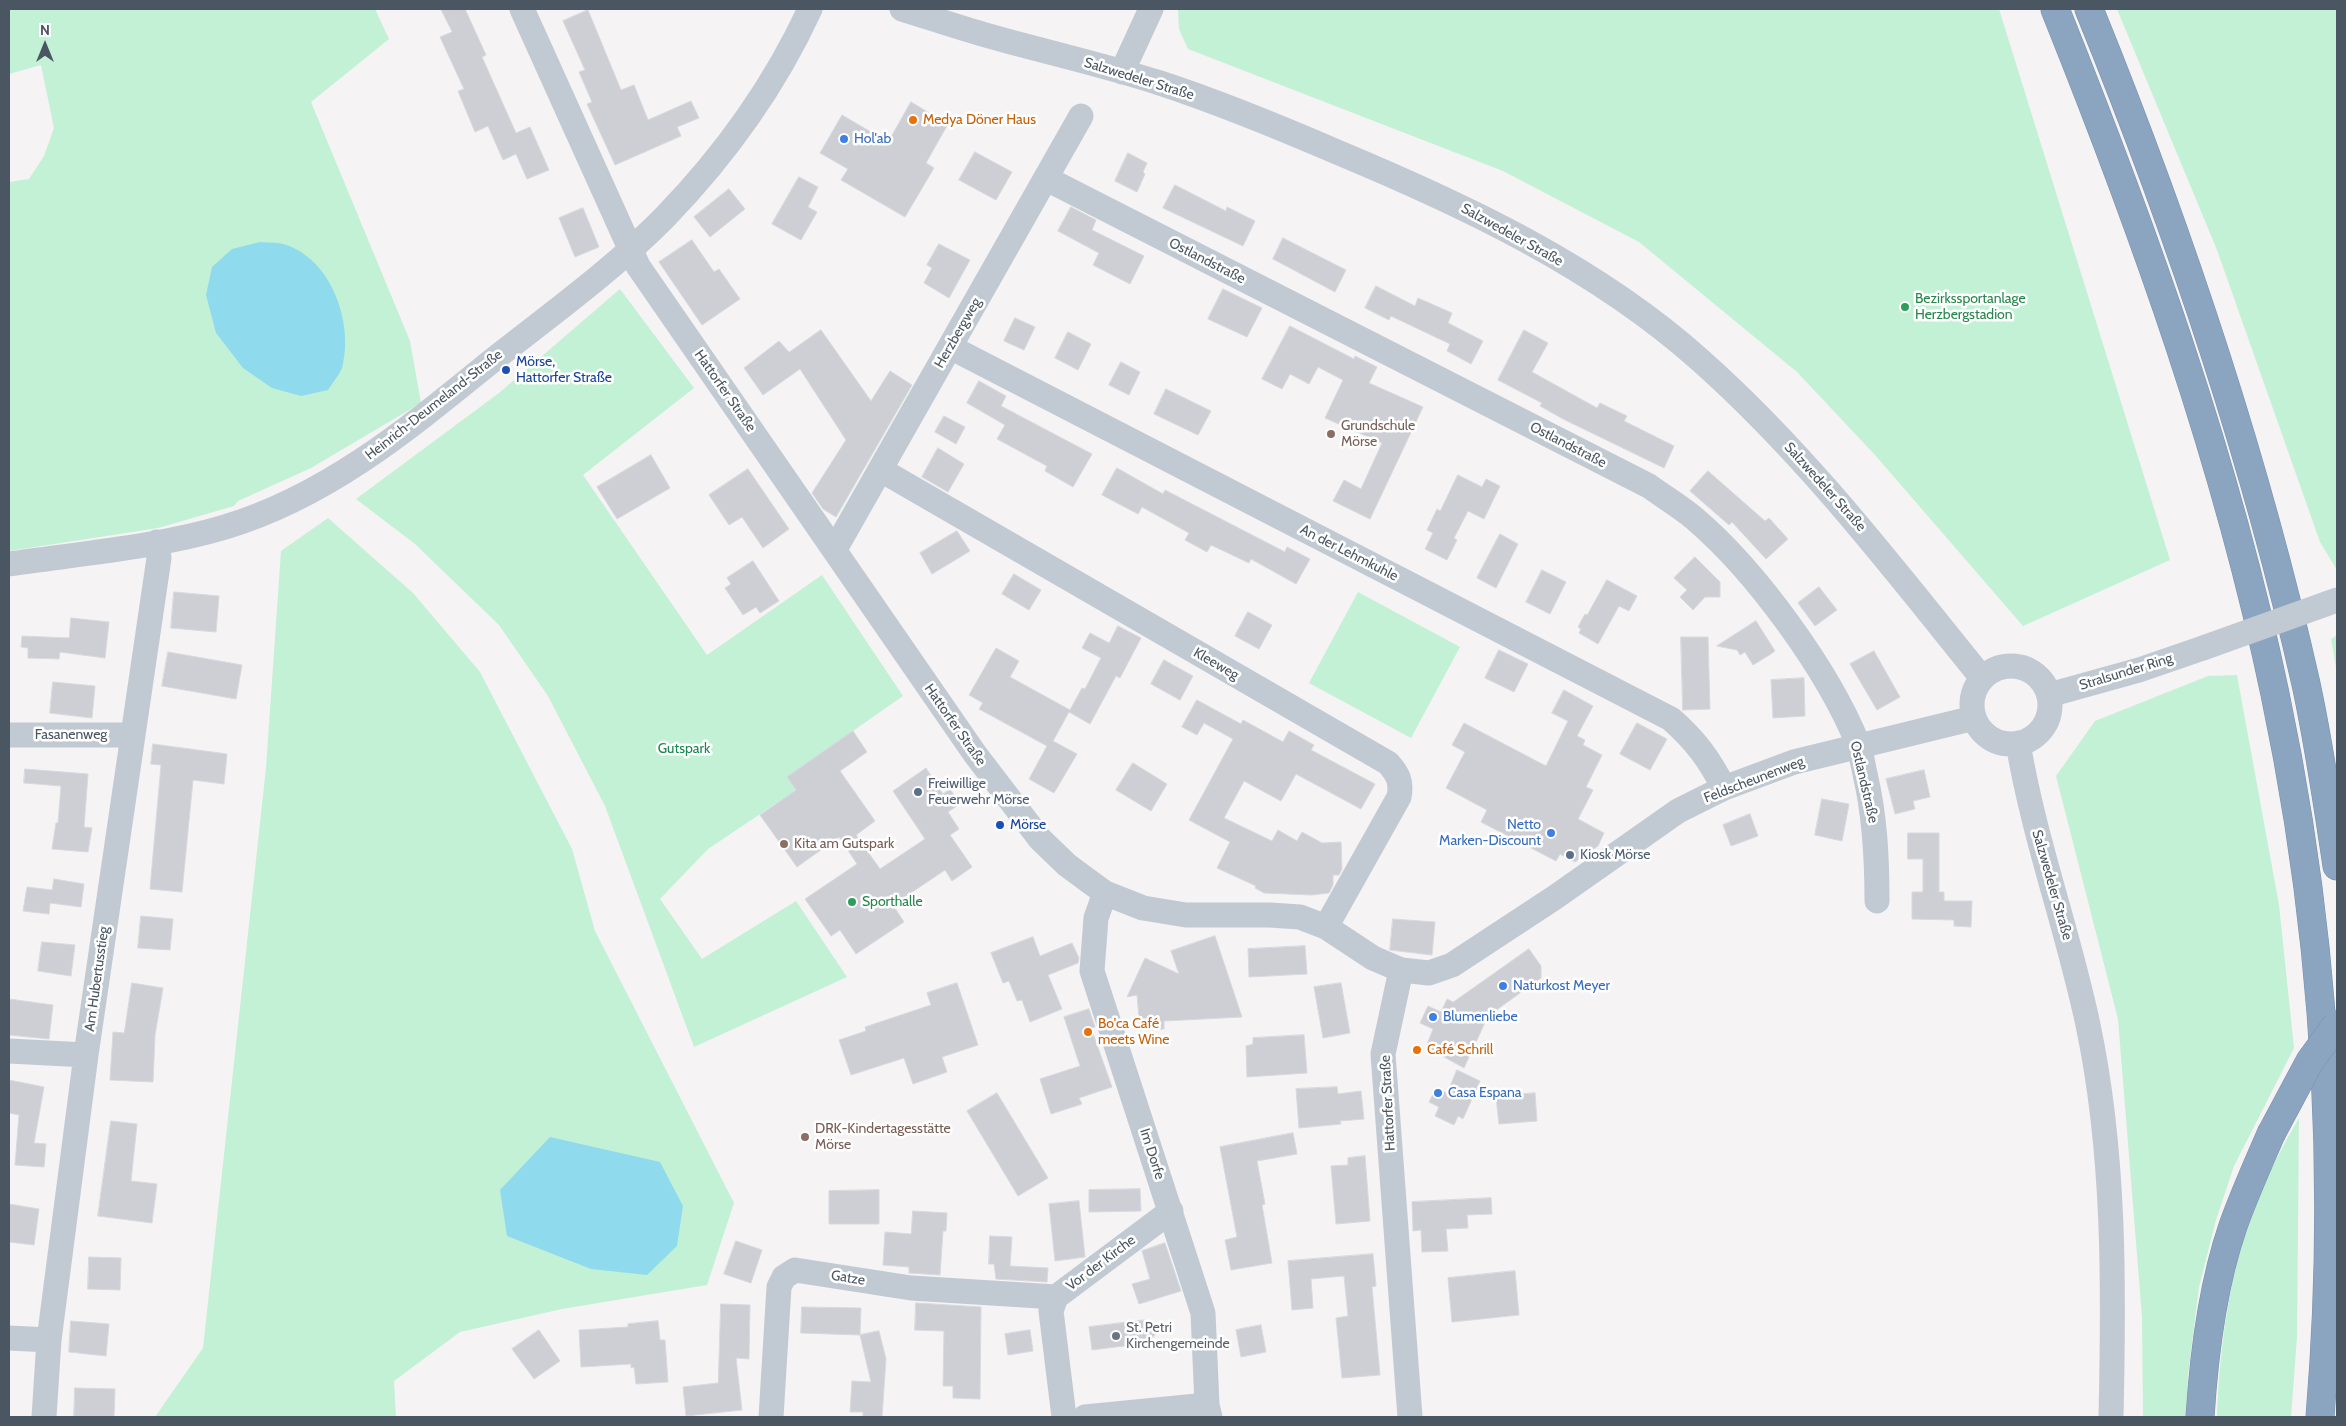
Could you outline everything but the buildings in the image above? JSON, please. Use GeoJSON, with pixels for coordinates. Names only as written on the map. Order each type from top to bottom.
{"type":"FeatureCollection","features":[{"type":"Feature","properties":{"kind":"highway"},"geometry":{"type":"LineString","coordinates":[[2055,9],[2140,230],[2208,431],[2275,693],[2310,897],[2321,1005],[2330,1231],[2326,1338],[2320,1417]]}},
{"type":"Feature","properties":{"kind":"highway"},"geometry":{"type":"LineString","coordinates":[[2089,9],[2131,113],[2181,251],[2238,422],[2282,586],[2306,686],[2337,866]]}},
{"type":"Feature","properties":{"kind":"highway"},"geometry":{"type":"LineString","coordinates":[[2200,1417],[2208,1334],[2215,1293],[2233,1226],[2271,1134],[2310,1060],[2337,1024]]}},
{"type":"Feature","properties":{"kind":"street","name":"Hattorfer Straße"},"geometry":{"type":"LineString","coordinates":[[522,9],[638,266],[835,549],[895,639],[1016,810],[1040,839],[1067,865],[1105,893],[1143,908],[1186,915],[1300,917],[1326,928],[1373,958],[1401,970],[1383,1054],[1410,1417]]}},
{"type":"Feature","properties":{"kind":"street","name":"Heinrich-Deumeland-Straße"},"geometry":{"type":"LineString","coordinates":[[9,564],[157,542],[225,527],[313,490],[358,464],[455,391],[630,249],[671,210],[738,130],[785,58],[810,9]]}},
{"type":"Feature","properties":{"kind":"street","name":"Salzwedeler Straße"},"geometry":{"type":"LineString","coordinates":[[902,9],[987,36],[1122,72],[1234,109],[1427,190],[1524,240],[1644,314],[1699,359],[1812,470],[1864,530],[1910,591],[1982,678]]}},
{"type":"Feature","properties":{"kind":"street"},"geometry":{"type":"LineString","coordinates":[[1122,72],[1151,9]]}},
{"type":"Feature","properties":{"kind":"street","name":"Herzbergweg"},"geometry":{"type":"LineString","coordinates":[[835,549],[882,470],[1081,116]]}},
{"type":"Feature","properties":{"kind":"street","name":"Ostlandstraße"},"geometry":{"type":"LineString","coordinates":[[1047,179],[1649,486],[1695,519],[1739,562],[1777,610],[1818,669],[1858,745],[1871,799],[1877,852],[1877,901]]}},
{"type":"Feature","properties":{"kind":"street","name":"An der Lehmkuhle"},"geometry":{"type":"LineString","coordinates":[[950,347],[1671,719],[1694,739],[1709,760],[1724,788]]}},
{"type":"Feature","properties":{"kind":"street","name":"Kleeweg"},"geometry":{"type":"LineString","coordinates":[[882,470],[1388,763],[1398,774],[1401,786],[1398,797],[1326,928]]}},
{"type":"Feature","properties":{"kind":"street","name":"Am Hubertusstieg"},"geometry":{"type":"LineString","coordinates":[[44,1417],[48,1340],[86,1054],[159,558],[157,542]]}},
{"type":"Feature","properties":{"kind":"street","name":"Stralsunder Ring"},"geometry":{"type":"LineString","coordinates":[[2049,695],[2139,670],[2337,600]]}},
{"type":"Feature","properties":{"kind":"street"},"geometry":{"type":"LineString","coordinates":[[2006,666],[2020,667],[2038,677],[2049,695],[2050,707],[2047,720],[2040,731],[2018,743],[2007,744],[1986,735],[1974,718],[1972,697],[1982,678],[1993,670],[2006,666]]}},
{"type":"Feature","properties":{"kind":"street","name":"Feldscheunenweg"},"geometry":{"type":"LineString","coordinates":[[1401,970],[1429,973],[1452,965],[1554,898],[1678,811],[1724,788],[1794,762],[1974,718]]}},
{"type":"Feature","properties":{"kind":"street","name":"Fasanenweg"},"geometry":{"type":"LineString","coordinates":[[9,735],[133,735]]}},
{"type":"Feature","properties":{"kind":"street","name":"Salzwedeler Straße"},"geometry":{"type":"LineString","coordinates":[[2018,743],[2040,846],[2066,934],[2088,1026],[2104,1130],[2113,1326],[2111,1417]]}},
{"type":"Feature","properties":{"kind":"street","name":"Im Dorfe"},"geometry":{"type":"LineString","coordinates":[[1105,893],[1096,918],[1092,971],[1203,1312],[1209,1411]]}},
{"type":"Feature","properties":{"kind":"street"},"geometry":{"type":"LineString","coordinates":[[9,1051],[86,1054]]}},
{"type":"Feature","properties":{"kind":"street","name":"Vor der Kirche"},"geometry":{"type":"LineString","coordinates":[[1064,1417],[1051,1311],[1056,1296],[1171,1210]]}},
{"type":"Feature","properties":{"kind":"street","name":"Gatze"},"geometry":{"type":"LineString","coordinates":[[771,1417],[779,1288],[784,1277],[795,1270],[911,1288],[1056,1296]]}},
{"type":"Feature","properties":{"kind":"street"},"geometry":{"type":"LineString","coordinates":[[9,1338],[48,1340]]}},
{"type":"Feature","properties":{"kind":"street"},"geometry":{"type":"LineString","coordinates":[[1085,1417],[1209,1411]]}},
{"type":"Feature","properties":{"kind":"green space"},"geometry":{"type":"Polygon","coordinates":[[[9,9],[375,9],[389,39],[311,102],[410,341],[421,403],[311,468],[238,501],[234,506],[158,528],[9,551],[9,182],[29,179],[44,156],[54,128],[41,65],[9,74],[9,9]]]}},
{"type":"Feature","properties":{"kind":"green space","name":"Bezirkssportanlage Herzbergstadion"},"geometry":{"type":"Polygon","coordinates":[[[1178,9],[1999,9],[2170,560],[2023,626],[1875,455],[1797,372],[1639,242],[1503,171],[1188,49],[1179,29],[1178,9]]]}},
{"type":"Feature","properties":{"kind":"green space"},"geometry":{"type":"Polygon","coordinates":[[[2117,9],[2337,9],[2337,570],[2320,542],[2217,250],[2117,9]]]}},
{"type":"Feature","properties":{"kind":"green space","name":"Gutspark"},"geometry":{"type":"Polygon","coordinates":[[[620,289],[694,388],[583,475],[707,655],[822,575],[903,696],[787,777],[796,790],[708,849],[660,899],[702,959],[796,901],[847,977],[694,1047],[605,806],[548,696],[499,625],[415,544],[356,499],[499,393],[620,289]]]}},
{"type":"Feature","properties":{"kind":"green space"},"geometry":{"type":"Polygon","coordinates":[[[328,518],[413,593],[480,672],[572,849],[595,931],[734,1203],[707,1285],[562,1309],[460,1332],[394,1381],[396,1417],[155,1417],[203,1348],[266,768],[281,551],[328,518]]]}},
{"type":"Feature","properties":{"kind":"green space"},"geometry":{"type":"Polygon","coordinates":[[[1358,592],[1460,647],[1411,738],[1309,683],[1358,592]]]}},
{"type":"Feature","properties":{"kind":"green space"},"geometry":{"type":"Polygon","coordinates":[[[2337,635],[2337,673],[2331,639],[2337,635]]]}},
{"type":"Feature","properties":{"kind":"green space"},"geometry":{"type":"Polygon","coordinates":[[[2237,675],[2279,905],[2294,1048],[2234,1166],[2216,1220],[2199,1287],[2188,1375],[2186,1417],[2143,1417],[2142,1317],[2118,1019],[2056,776],[2095,721],[2208,676],[2237,675]]]}},
{"type":"Feature","properties":{"kind":"green space"},"geometry":{"type":"Polygon","coordinates":[[[2299,1118],[2297,1337],[2291,1417],[2217,1417],[2222,1345],[2230,1295],[2241,1248],[2253,1211],[2265,1183],[2299,1118]]]}},
{"type":"Feature","properties":{"kind":"water"},"geometry":{"type":"Polygon","coordinates":[[[260,242],[280,243],[299,251],[314,262],[334,292],[341,310],[345,347],[342,367],[328,390],[301,396],[272,388],[243,368],[216,333],[206,295],[212,267],[232,249],[260,242]]]}},
{"type":"Feature","properties":{"kind":"water"},"geometry":{"type":"Polygon","coordinates":[[[550,1137],[660,1162],[683,1206],[677,1246],[647,1275],[591,1269],[507,1236],[500,1190],[550,1137]]]}},
{"type":"Feature","properties":{"kind":"place","name":"Medya Döner Haus"},"geometry":{"type":"Point","coordinates":[913,120]}},
{"type":"Feature","properties":{"kind":"place","name":"Hol'ab"},"geometry":{"type":"Point","coordinates":[844,139]}},
{"type":"Feature","properties":{"kind":"place","name":"Bezirkssportanlage Herzbergstadion"},"geometry":{"type":"Point","coordinates":[1905,307]}},
{"type":"Feature","properties":{"kind":"place","name":"Mörse, Hattorfer Straße"},"geometry":{"type":"Point","coordinates":[506,370]}},
{"type":"Feature","properties":{"kind":"place","name":"Grundschule Mörse"},"geometry":{"type":"Point","coordinates":[1331,434]}},
{"type":"Feature","properties":{"kind":"place","name":"Freiwillige Feuerwehr Mörse"},"geometry":{"type":"Point","coordinates":[918,792]}},
{"type":"Feature","properties":{"kind":"place","name":"Mörse"},"geometry":{"type":"Point","coordinates":[1000,825]}},
{"type":"Feature","properties":{"kind":"place","name":"Netto Marken-Discount"},"geometry":{"type":"Point","coordinates":[1551,833]}},
{"type":"Feature","properties":{"kind":"place","name":"Kita am Gutspark"},"geometry":{"type":"Point","coordinates":[784,844]}},
{"type":"Feature","properties":{"kind":"place","name":"Kiosk Mörse"},"geometry":{"type":"Point","coordinates":[1570,855]}},
{"type":"Feature","properties":{"kind":"place","name":"Sporthalle"},"geometry":{"type":"Point","coordinates":[852,902]}},
{"type":"Feature","properties":{"kind":"place","name":"Naturkost Meyer"},"geometry":{"type":"Point","coordinates":[1503,986]}},
{"type":"Feature","properties":{"kind":"place","name":"Blumenliebe"},"geometry":{"type":"Point","coordinates":[1433,1017]}},
{"type":"Feature","properties":{"kind":"place","name":"Bo'ca Café meets Wine"},"geometry":{"type":"Point","coordinates":[1088,1032]}},
{"type":"Feature","properties":{"kind":"place","name":"Café Schrill"},"geometry":{"type":"Point","coordinates":[1417,1050]}},
{"type":"Feature","properties":{"kind":"place","name":"Casa Espana"},"geometry":{"type":"Point","coordinates":[1438,1093]}},
{"type":"Feature","properties":{"kind":"place","name":"DRK-Kindertagesstätte Mörse"},"geometry":{"type":"Point","coordinates":[805,1137]}},
{"type":"Feature","properties":{"kind":"place","name":"St. Petri Kirchengemeinde"},"geometry":{"type":"Point","coordinates":[1116,1336]}}]}
